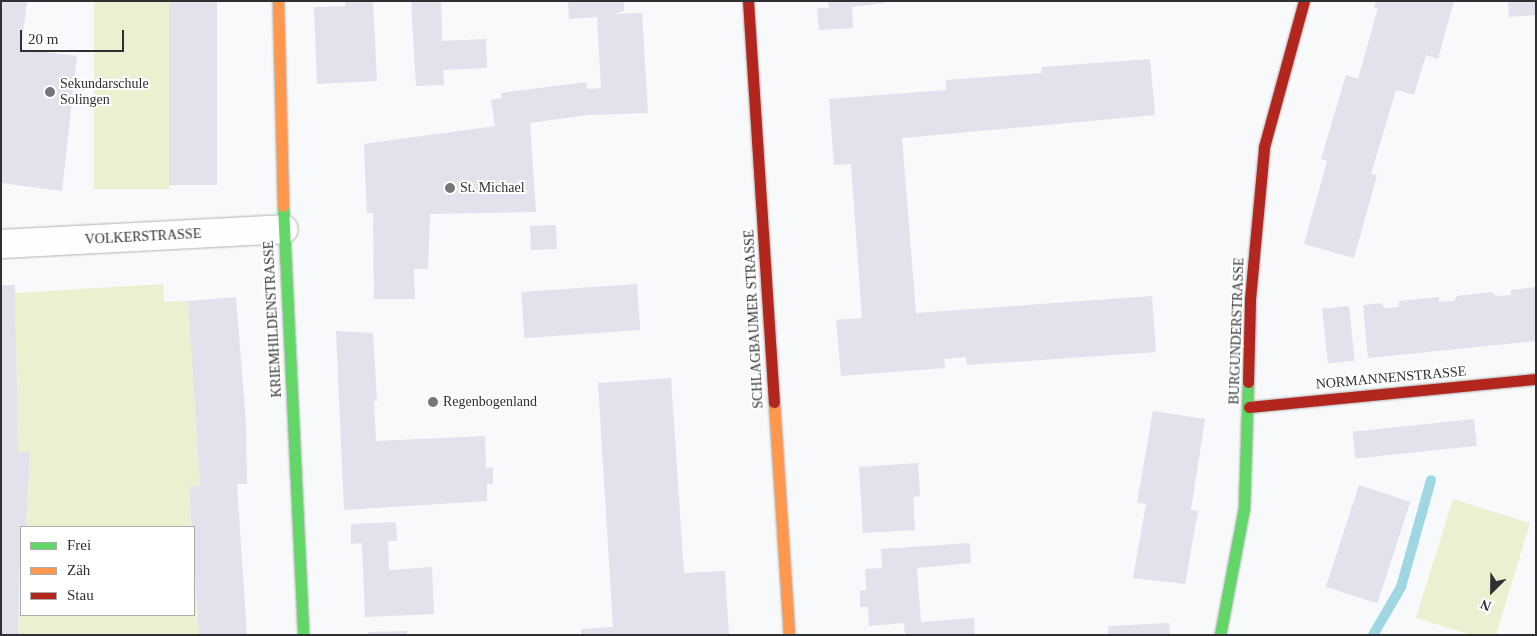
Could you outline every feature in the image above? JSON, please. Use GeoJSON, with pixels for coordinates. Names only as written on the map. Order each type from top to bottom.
{"type":"FeatureCollection","features":[{"type":"Feature","properties":{"kind":"street","name":"KRIEMHILDENSTRASSE"},"geometry":{"type":"LineString","coordinates":[[278,1],[284,228],[303,635]]}},
{"type":"Feature","properties":{"kind":"street","name":"SCHLAGBAUMER STRASSE"},"geometry":{"type":"LineString","coordinates":[[748,1],[789,635]]}},
{"type":"Feature","properties":{"kind":"street","name":"BURGUNDERSTRASSE"},"geometry":{"type":"LineString","coordinates":[[1220,635],[1244,508],[1249,407],[1250,299],[1264,147],[1304,1]]}},
{"type":"Feature","properties":{"kind":"street","name":"VOLKERSTRASSE"},"geometry":{"type":"LineString","coordinates":[[1,244],[284,228]]}},
{"type":"Feature","properties":{"kind":"street","name":"NORMANNENSTRASSE"},"geometry":{"type":"LineString","coordinates":[[1249,407],[1536,379]]}},
{"type":"Feature","properties":{"kind":"green space"},"geometry":{"type":"Polygon","coordinates":[[[94,1],[169,1],[169,189],[94,189],[94,1]]]}},
{"type":"Feature","properties":{"kind":"green space"},"geometry":{"type":"Polygon","coordinates":[[[163,284],[164,302],[188,301],[200,486],[189,488],[191,526],[26,526],[30,453],[18,452],[15,293],[163,284]]]}},
{"type":"Feature","properties":{"kind":"green space"},"geometry":{"type":"Polygon","coordinates":[[[1453,499],[1530,523],[1496,635],[1472,635],[1416,618],[1453,499]]]}},
{"type":"Feature","properties":{"kind":"green space"},"geometry":{"type":"Polygon","coordinates":[[[195,577],[199,635],[18,635],[20,599],[20,616],[195,616],[195,577]]]}},
{"type":"Feature","properties":{"kind":"building"},"geometry":{"type":"Polygon","coordinates":[[[1,1],[27,1],[21,49],[77,56],[62,191],[1,183],[1,1]]]}},
{"type":"Feature","properties":{"kind":"building"},"geometry":{"type":"Polygon","coordinates":[[[169,1],[217,1],[217,185],[169,185],[169,1]]]}},
{"type":"Feature","properties":{"kind":"building"},"geometry":{"type":"Polygon","coordinates":[[[345,1],[373,1],[377,81],[317,84],[314,7],[345,6],[345,1]]]}},
{"type":"Feature","properties":{"kind":"building"},"geometry":{"type":"Polygon","coordinates":[[[411,1],[441,1],[442,41],[486,39],[487,68],[443,70],[444,85],[416,86],[411,1]]]}},
{"type":"Feature","properties":{"kind":"building"},"geometry":{"type":"Polygon","coordinates":[[[568,1],[624,1],[624,11],[613,14],[642,13],[648,113],[588,115],[530,123],[536,212],[430,214],[428,269],[414,269],[415,299],[374,299],[373,213],[367,213],[364,144],[495,126],[491,100],[502,98],[501,93],[586,82],[587,89],[601,88],[597,17],[569,19],[568,1]]]}},
{"type":"Feature","properties":{"kind":"building"},"geometry":{"type":"Polygon","coordinates":[[[828,1],[885,1],[885,3],[852,7],[853,28],[819,30],[817,8],[829,8],[828,1]]]}},
{"type":"Feature","properties":{"kind":"building"},"geometry":{"type":"Polygon","coordinates":[[[1376,1],[1454,1],[1438,59],[1426,55],[1414,95],[1396,90],[1371,174],[1377,175],[1354,258],[1304,244],[1327,161],[1321,159],[1346,75],[1358,79],[1378,8],[1374,8],[1376,1]]]}},
{"type":"Feature","properties":{"kind":"building"},"geometry":{"type":"Polygon","coordinates":[[[1536,1],[1536,15],[1509,17],[1508,2],[1536,1]]]}},
{"type":"Feature","properties":{"kind":"building"},"geometry":{"type":"Polygon","coordinates":[[[1150,59],[1155,115],[902,138],[916,313],[1152,296],[1156,352],[967,365],[966,357],[944,359],[945,368],[841,376],[836,320],[862,318],[851,164],[834,165],[829,99],[946,90],[946,80],[1042,73],[1041,67],[1150,59]]]}},
{"type":"Feature","properties":{"kind":"building"},"geometry":{"type":"Polygon","coordinates":[[[556,225],[557,249],[531,250],[530,226],[556,225]]]}},
{"type":"Feature","properties":{"kind":"building"},"geometry":{"type":"Polygon","coordinates":[[[637,284],[640,330],[524,338],[521,292],[637,284]]]}},
{"type":"Feature","properties":{"kind":"building"},"geometry":{"type":"Polygon","coordinates":[[[1,285],[15,285],[18,452],[30,452],[26,526],[20,526],[18,635],[1,635],[1,285]]]}},
{"type":"Feature","properties":{"kind":"building"},"geometry":{"type":"Polygon","coordinates":[[[1536,287],[1536,341],[1368,358],[1363,305],[1381,303],[1385,308],[1399,307],[1399,301],[1439,297],[1439,302],[1454,301],[1457,296],[1492,292],[1496,296],[1511,295],[1511,290],[1536,287]]]}},
{"type":"Feature","properties":{"kind":"building"},"geometry":{"type":"Polygon","coordinates":[[[236,297],[246,424],[247,484],[237,484],[247,635],[199,635],[195,576],[195,526],[192,526],[189,487],[200,486],[188,301],[236,297]]]}},
{"type":"Feature","properties":{"kind":"building"},"geometry":{"type":"Polygon","coordinates":[[[1349,306],[1355,361],[1328,364],[1322,309],[1349,306]]]}},
{"type":"Feature","properties":{"kind":"building"},"geometry":{"type":"Polygon","coordinates":[[[336,331],[373,333],[377,401],[374,401],[376,441],[485,436],[486,468],[493,467],[493,484],[487,484],[487,501],[344,510],[336,331]]]}},
{"type":"Feature","properties":{"kind":"building"},"geometry":{"type":"Polygon","coordinates":[[[671,378],[684,573],[725,571],[729,635],[581,635],[581,629],[613,627],[598,383],[671,378]]]}},
{"type":"Feature","properties":{"kind":"building"},"geometry":{"type":"Polygon","coordinates":[[[1153,411],[1205,419],[1191,510],[1198,511],[1185,584],[1133,578],[1146,504],[1137,503],[1153,411]]]}},
{"type":"Feature","properties":{"kind":"building"},"geometry":{"type":"Polygon","coordinates":[[[1474,419],[1477,446],[1355,459],[1353,432],[1474,419]]]}},
{"type":"Feature","properties":{"kind":"building"},"geometry":{"type":"Polygon","coordinates":[[[918,463],[920,496],[913,497],[915,530],[863,533],[859,467],[918,463]]]}},
{"type":"Feature","properties":{"kind":"building"},"geometry":{"type":"Polygon","coordinates":[[[1359,485],[1410,502],[1377,603],[1326,587],[1359,485]]]}},
{"type":"Feature","properties":{"kind":"building"},"geometry":{"type":"Polygon","coordinates":[[[396,522],[397,541],[388,541],[389,570],[432,567],[434,614],[365,617],[362,543],[351,544],[351,524],[396,522]]]}},
{"type":"Feature","properties":{"kind":"building"},"geometry":{"type":"Polygon","coordinates":[[[970,543],[971,563],[917,568],[921,622],[974,618],[975,635],[905,635],[904,623],[869,626],[868,607],[860,607],[860,591],[866,590],[865,569],[882,568],[881,549],[970,543]]]}},
{"type":"Feature","properties":{"kind":"building"},"geometry":{"type":"Polygon","coordinates":[[[1169,623],[1170,635],[1108,635],[1108,626],[1169,623]]]}},
{"type":"Feature","properties":{"kind":"building"},"geometry":{"type":"Polygon","coordinates":[[[407,631],[408,635],[368,635],[368,632],[407,631]]]}},
{"type":"Feature","properties":{"kind":"waterway"},"geometry":{"type":"LineString","coordinates":[[1373,635],[1401,587],[1431,480]]}},
{"type":"Feature","properties":{"kind":"traffic: fast"},"geometry":{"type":"LineString","coordinates":[[283,206],[303,635]]}},
{"type":"Feature","properties":{"kind":"traffic: fast"},"geometry":{"type":"LineString","coordinates":[[1220,635],[1244,508],[1248,382]]}},
{"type":"Feature","properties":{"kind":"traffic: slow"},"geometry":{"type":"LineString","coordinates":[[278,1],[283,206]]}},
{"type":"Feature","properties":{"kind":"traffic: slow"},"geometry":{"type":"LineString","coordinates":[[774,402],[789,635]]}},
{"type":"Feature","properties":{"kind":"traffic: jam"},"geometry":{"type":"LineString","coordinates":[[748,1],[774,402]]}},
{"type":"Feature","properties":{"kind":"traffic: jam"},"geometry":{"type":"LineString","coordinates":[[1248,382],[1250,299],[1264,147],[1304,1]]}},
{"type":"Feature","properties":{"kind":"traffic: jam"},"geometry":{"type":"LineString","coordinates":[[1249,407],[1536,379]]}},
{"type":"Feature","properties":{"kind":"place","name":"Sekundarschule Solingen"},"geometry":{"type":"Point","coordinates":[50,92]}},
{"type":"Feature","properties":{"kind":"place","name":"St. Michael"},"geometry":{"type":"Point","coordinates":[450,188]}},
{"type":"Feature","properties":{"kind":"place","name":"Regenbogenland"},"geometry":{"type":"Point","coordinates":[433,402]}}]}
